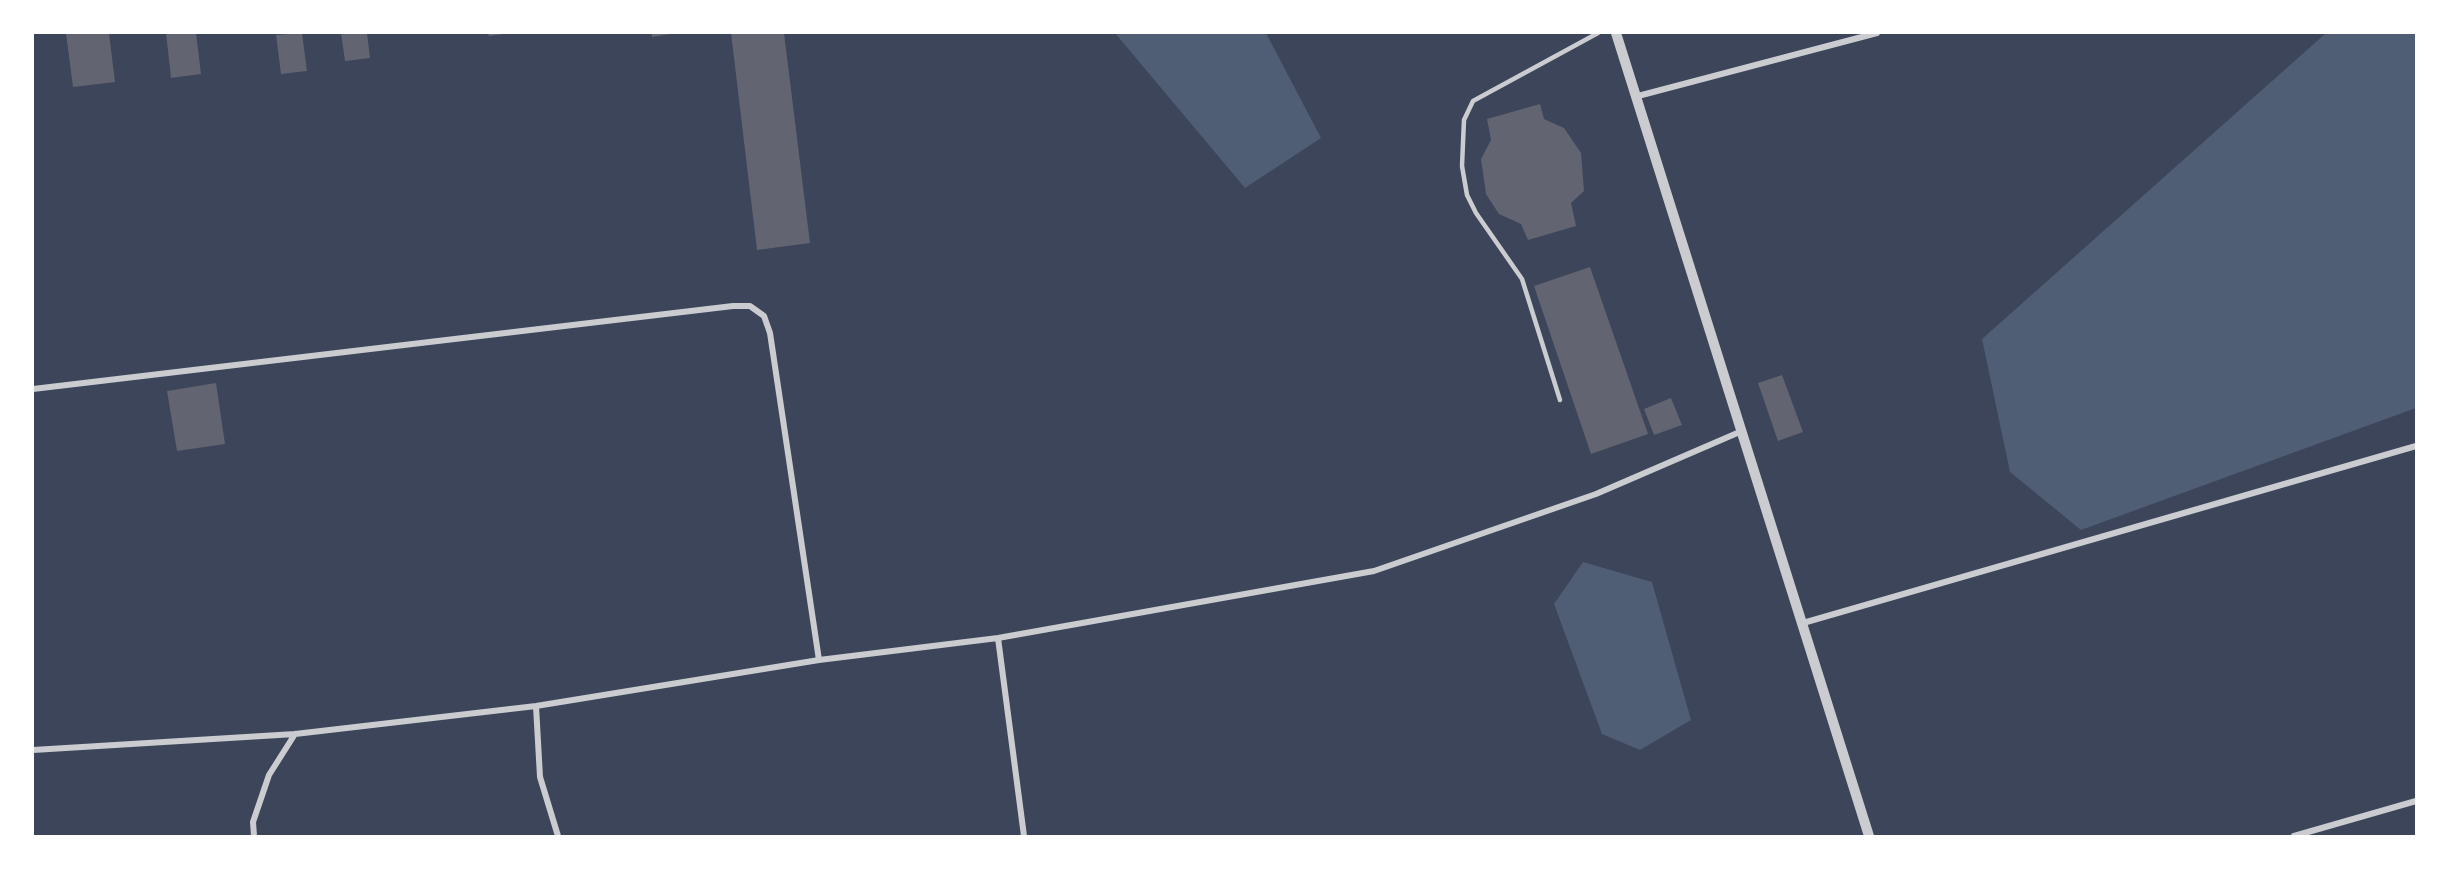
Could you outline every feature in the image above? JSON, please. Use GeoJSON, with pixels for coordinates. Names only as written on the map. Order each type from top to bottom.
{"type":"FeatureCollection","features":[{"type":"Feature","properties":{"kind":"street"},"geometry":{"type":"LineString","coordinates":[[1616,33],[1638,96],[1869,836]]}},
{"type":"Feature","properties":{"kind":"street"},"geometry":{"type":"LineString","coordinates":[[1638,96],[1876,33]]}},
{"type":"Feature","properties":{"kind":"street"},"geometry":{"type":"LineString","coordinates":[[33,389],[733,306],[750,306],[764,316],[770,333],[819,660]]}},
{"type":"Feature","properties":{"kind":"street"},"geometry":{"type":"LineString","coordinates":[[33,750],[295,734],[536,706],[819,660],[998,638],[1374,571],[1596,494],[1742,431]]}},
{"type":"Feature","properties":{"kind":"street"},"geometry":{"type":"LineString","coordinates":[[1803,624],[2416,446]]}},
{"type":"Feature","properties":{"kind":"street"},"geometry":{"type":"LineString","coordinates":[[998,638],[1024,836]]}},
{"type":"Feature","properties":{"kind":"street"},"geometry":{"type":"LineString","coordinates":[[536,706],[540,777],[558,836]]}},
{"type":"Feature","properties":{"kind":"street"},"geometry":{"type":"LineString","coordinates":[[254,836],[254,822],[268,775],[295,734]]}},
{"type":"Feature","properties":{"kind":"street"},"geometry":{"type":"LineString","coordinates":[[2294,836],[2416,801]]}},
{"type":"Feature","properties":{"kind":"lane"},"geometry":{"type":"LineString","coordinates":[[1560,400],[1522,279],[1476,213],[1467,195],[1462,166],[1464,120],[1473,101],[1598,33]]}},
{"type":"Feature","properties":{"kind":"shaded area"},"geometry":{"type":"Polygon","coordinates":[[[33,33],[2416,33],[2416,836],[33,836],[33,33]]]}},
{"type":"Feature","properties":{"kind":"shaded area"},"geometry":{"type":"Polygon","coordinates":[[[1115,33],[1266,33],[1321,138],[1245,188],[1115,33]]]}},
{"type":"Feature","properties":{"kind":"shaded area"},"geometry":{"type":"Polygon","coordinates":[[[2326,33],[2416,33],[2416,408],[2081,530],[2010,472],[1982,339],[2326,33]]]}},
{"type":"Feature","properties":{"kind":"shaded area"},"geometry":{"type":"Polygon","coordinates":[[[1583,562],[1652,582],[1691,720],[1640,750],[1602,734],[1554,604],[1583,562]]]}},
{"type":"Feature","properties":{"kind":"building"},"geometry":{"type":"Polygon","coordinates":[[[66,33],[109,33],[115,82],[73,87],[66,33]]]}},
{"type":"Feature","properties":{"kind":"building"},"geometry":{"type":"Polygon","coordinates":[[[166,33],[196,33],[201,74],[171,78],[166,33]]]}},
{"type":"Feature","properties":{"kind":"building"},"geometry":{"type":"Polygon","coordinates":[[[302,33],[307,71],[281,74],[276,35],[302,33]]]}},
{"type":"Feature","properties":{"kind":"building"},"geometry":{"type":"Polygon","coordinates":[[[341,33],[367,33],[370,58],[345,61],[341,33]]]}},
{"type":"Feature","properties":{"kind":"building"},"geometry":{"type":"Polygon","coordinates":[[[488,33],[503,33],[503,34],[489,36],[488,33]]]}},
{"type":"Feature","properties":{"kind":"building"},"geometry":{"type":"Polygon","coordinates":[[[652,33],[670,33],[670,34],[652,37],[652,33]]]}},
{"type":"Feature","properties":{"kind":"building"},"geometry":{"type":"Polygon","coordinates":[[[731,33],[784,33],[810,243],[757,250],[731,33]]]}},
{"type":"Feature","properties":{"kind":"building"},"geometry":{"type":"Polygon","coordinates":[[[1540,104],[1544,119],[1564,128],[1581,153],[1584,191],[1571,203],[1576,226],[1528,240],[1521,224],[1499,214],[1486,194],[1481,159],[1491,140],[1487,119],[1540,104]]]}},
{"type":"Feature","properties":{"kind":"building"},"geometry":{"type":"Polygon","coordinates":[[[1590,267],[1648,434],[1591,454],[1534,286],[1590,267]]]}},
{"type":"Feature","properties":{"kind":"building"},"geometry":{"type":"Polygon","coordinates":[[[1782,375],[1803,432],[1778,441],[1758,383],[1782,375]]]}},
{"type":"Feature","properties":{"kind":"building"},"geometry":{"type":"Polygon","coordinates":[[[216,383],[225,444],[177,451],[167,391],[216,383]]]}},
{"type":"Feature","properties":{"kind":"building"},"geometry":{"type":"Polygon","coordinates":[[[1671,398],[1682,425],[1654,435],[1644,409],[1671,398]]]}}]}
